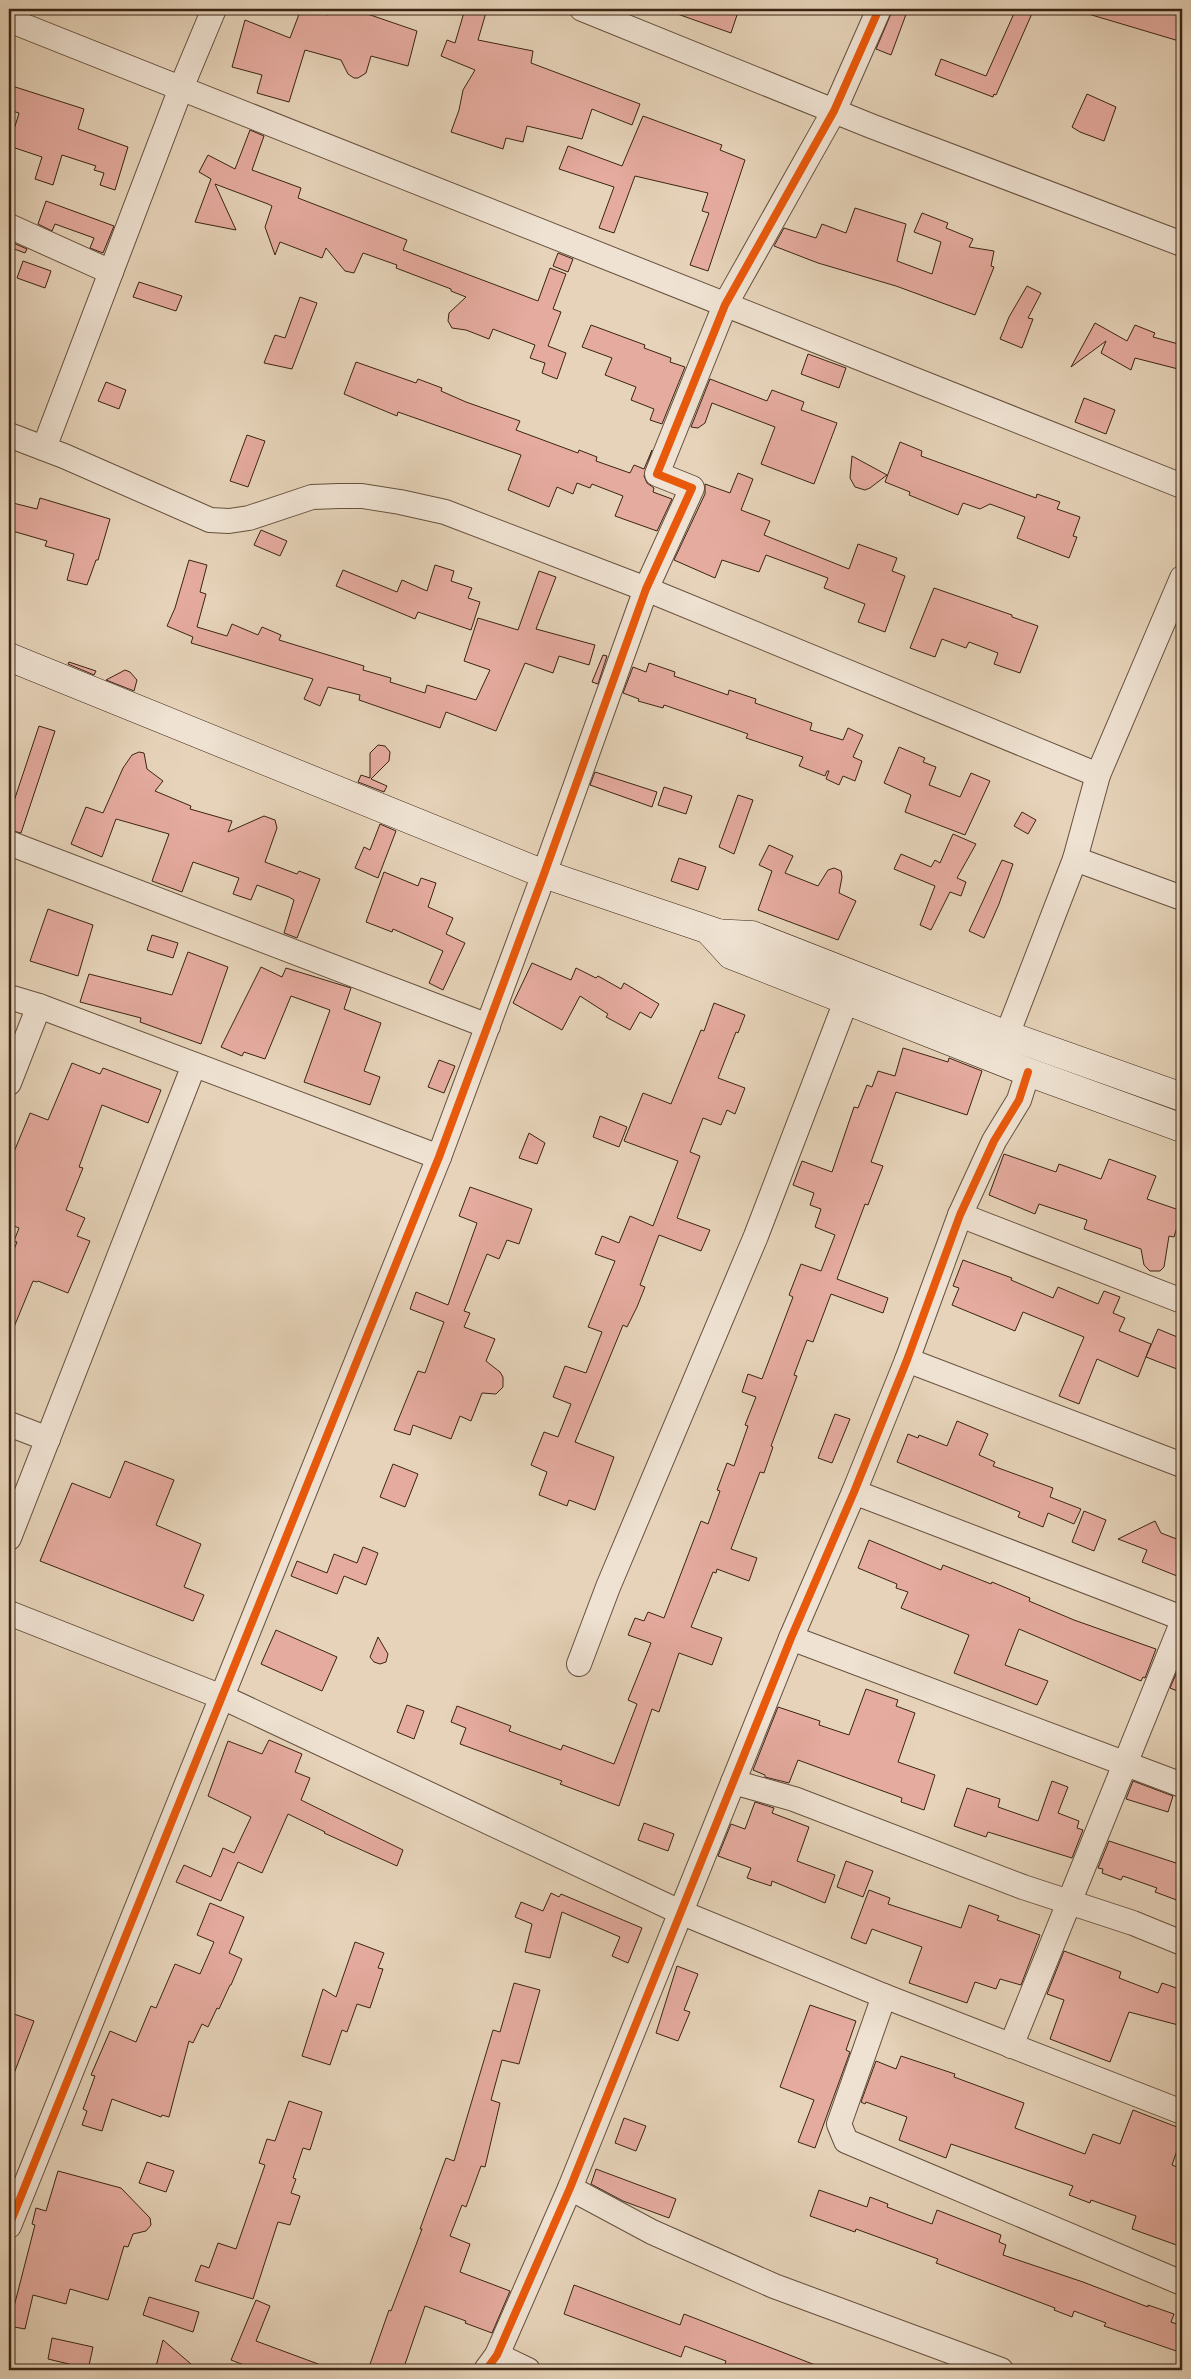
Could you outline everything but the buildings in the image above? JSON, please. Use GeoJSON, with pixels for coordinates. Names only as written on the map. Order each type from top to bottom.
{"type":"FeatureCollection","features":[{"type":"Feature","properties":{"kind":"street"},"geometry":{"type":"LineString","coordinates":[[44,448],[181,88],[214,9]]}},
{"type":"Feature","properties":{"kind":"street"},"geometry":{"type":"LineString","coordinates":[[582,9],[1011,181],[1182,244]]}},
{"type":"Feature","properties":{"kind":"street"},"geometry":{"type":"LineString","coordinates":[[12,2211],[222,1698],[439,1157],[544,874],[646,589],[692,488],[658,474],[725,304],[834,111],[879,9]]}},
{"type":"Feature","properties":{"kind":"street"},"geometry":{"type":"LineString","coordinates":[[9,20],[1182,486]]}},
{"type":"Feature","properties":{"kind":"street"},"geometry":{"type":"LineString","coordinates":[[9,226],[111,272]]}},
{"type":"Feature","properties":{"kind":"street"},"geometry":{"type":"LineString","coordinates":[[9,435],[44,448],[210,520],[229,521],[249,518],[312,497],[362,496],[445,512],[646,589],[1098,775]]}},
{"type":"Feature","properties":{"kind":"street"},"geometry":{"type":"LineString","coordinates":[[1007,1035],[1076,859],[1098,775],[1182,578]]}},
{"type":"Feature","properties":{"kind":"street"},"geometry":{"type":"LineString","coordinates":[[9,657],[544,874],[718,933]]}},
{"type":"Feature","properties":{"kind":"street"},"geometry":{"type":"LineString","coordinates":[[9,843],[488,1026]]}},
{"type":"Feature","properties":{"kind":"street"},"geometry":{"type":"LineString","coordinates":[[1076,859],[1182,898]]}},
{"type":"Feature","properties":{"kind":"street"},"geometry":{"type":"LineString","coordinates":[[1182,1097],[1007,1035],[752,935],[711,933],[732,955],[1028,1072],[1182,1128]]}},
{"type":"Feature","properties":{"kind":"street"},"geometry":{"type":"LineString","coordinates":[[9,997],[40,1006],[439,1157]]}},
{"type":"Feature","properties":{"kind":"street"},"geometry":{"type":"LineString","coordinates":[[579,1664],[608,1587],[756,1236],[846,1001]]}},
{"type":"Feature","properties":{"kind":"street"},"geometry":{"type":"LineString","coordinates":[[9,1083],[40,1006]]}},
{"type":"Feature","properties":{"kind":"street"},"geometry":{"type":"LineString","coordinates":[[9,1538],[194,1064]]}},
{"type":"Feature","properties":{"kind":"street"},"geometry":{"type":"LineString","coordinates":[[528,2370],[492,2363],[570,2188],[791,1638],[854,1492],[907,1360],[960,1215],[994,1141],[1019,1100],[1028,1072]]}},
{"type":"Feature","properties":{"kind":"street"},"geometry":{"type":"LineString","coordinates":[[960,1215],[1182,1301]]}},
{"type":"Feature","properties":{"kind":"street"},"geometry":{"type":"LineString","coordinates":[[907,1360],[1182,1465]]}},
{"type":"Feature","properties":{"kind":"street"},"geometry":{"type":"LineString","coordinates":[[9,1424],[48,1439]]}},
{"type":"Feature","properties":{"kind":"street"},"geometry":{"type":"LineString","coordinates":[[854,1492],[1182,1618]]}},
{"type":"Feature","properties":{"kind":"street"},"geometry":{"type":"LineString","coordinates":[[9,1613],[222,1698],[680,1912],[884,1996],[1182,2112]]}},
{"type":"Feature","properties":{"kind":"street"},"geometry":{"type":"LineString","coordinates":[[1011,2046],[1182,1623]]}},
{"type":"Feature","properties":{"kind":"street"},"geometry":{"type":"LineString","coordinates":[[791,1638],[1182,1784]]}},
{"type":"Feature","properties":{"kind":"street"},"geometry":{"type":"LineString","coordinates":[[733,1782],[794,1799],[909,1844],[1133,1923],[1182,1943]]}},
{"type":"Feature","properties":{"kind":"street"},"geometry":{"type":"LineString","coordinates":[[884,1996],[839,2124],[846,2141],[1182,2283]]}},
{"type":"Feature","properties":{"kind":"street"},"geometry":{"type":"LineString","coordinates":[[570,2188],[652,2232],[774,2286],[1001,2370]]}},
{"type":"Feature","properties":{"kind":"cycle path"},"geometry":{"type":"LineString","coordinates":[[9,2226],[439,1157],[544,874],[646,589],[692,488],[657,474],[725,305],[834,111],[879,9]]}},
{"type":"Feature","properties":{"kind":"cycle path"},"geometry":{"type":"LineString","coordinates":[[486,2370],[497,2355],[570,2188],[791,1638],[854,1492],[907,1360],[960,1215],[994,1141],[1019,1100],[1028,1072]]}}]}
